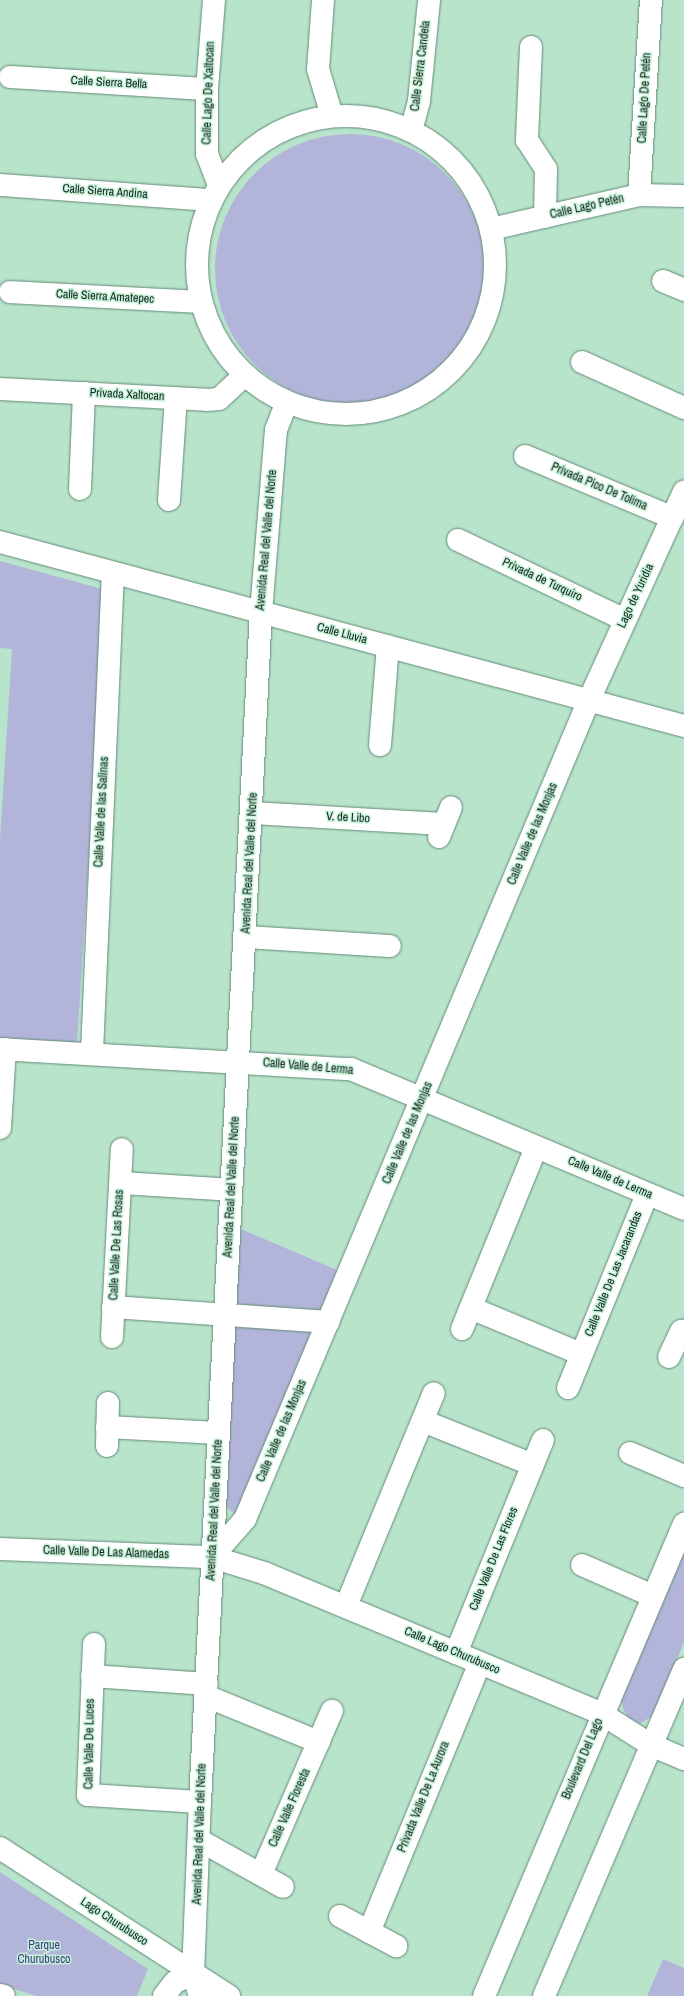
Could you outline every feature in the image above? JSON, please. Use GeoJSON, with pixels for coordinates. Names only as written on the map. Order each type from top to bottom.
{"type":"FeatureCollection","features":[{"type":"Feature","properties":{"kind":"street","name":"Calle Lago De Xaltocan"},"geometry":{"type":"LineString","coordinates":[[214,0],[207,89],[207,154],[215,192]]}},
{"type":"Feature","properties":{"kind":"street"},"geometry":{"type":"LineString","coordinates":[[323,0],[318,69],[332,116]]}},
{"type":"Feature","properties":{"kind":"street","name":"Calle Sierra Candela"},"geometry":{"type":"LineString","coordinates":[[411,131],[419,101],[430,0]]}},
{"type":"Feature","properties":{"kind":"street","name":"Calle Lago De Petén"},"geometry":{"type":"LineString","coordinates":[[639,195],[650,0]]}},
{"type":"Feature","properties":{"kind":"street"},"geometry":{"type":"LineString","coordinates":[[531,47],[527,140],[546,169],[545,217]]}},
{"type":"Feature","properties":{"kind":"street","name":"Calle Sierra Bella"},"geometry":{"type":"LineString","coordinates":[[10,77],[207,89]]}},
{"type":"Feature","properties":{"kind":"street"},"geometry":{"type":"LineString","coordinates":[[332,116],[372,118],[411,131],[448,157],[470,181],[491,229],[495,266],[491,303],[477,337],[455,367],[426,390],[393,406],[349,413],[319,412],[287,402],[245,375],[225,354],[200,302],[196,250],[215,192],[236,163],[274,134],[305,121],[332,116]]}},
{"type":"Feature","properties":{"kind":"street","name":"Calle Sierra Andina"},"geometry":{"type":"LineString","coordinates":[[0,185],[215,192]]}},
{"type":"Feature","properties":{"kind":"street","name":"Calle Lago Petén"},"geometry":{"type":"LineString","coordinates":[[491,229],[639,195],[684,196]]}},
{"type":"Feature","properties":{"kind":"street"},"geometry":{"type":"LineString","coordinates":[[663,281],[684,290]]}},
{"type":"Feature","properties":{"kind":"street","name":"Calle Sierra Amatepec"},"geometry":{"type":"LineString","coordinates":[[10,292],[200,302]]}},
{"type":"Feature","properties":{"kind":"street"},"geometry":{"type":"LineString","coordinates":[[582,362],[684,408]]}},
{"type":"Feature","properties":{"kind":"street","name":"Privada Xaltocan"},"geometry":{"type":"LineString","coordinates":[[0,389],[220,399],[245,375]]}},
{"type":"Feature","properties":{"kind":"street"},"geometry":{"type":"LineString","coordinates":[[80,489],[84,393]]}},
{"type":"Feature","properties":{"kind":"street"},"geometry":{"type":"LineString","coordinates":[[169,500],[176,398]]}},
{"type":"Feature","properties":{"kind":"street","name":"Avenida Real del Valle del Norte"},"geometry":{"type":"LineString","coordinates":[[200,1996],[194,1974],[200,1802],[231,1190],[240,1061],[253,813],[261,612],[276,430],[287,402]]}},
{"type":"Feature","properties":{"kind":"street","name":"Privada Pico De Tolima"},"geometry":{"type":"LineString","coordinates":[[525,456],[673,518]]}},
{"type":"Feature","properties":{"kind":"street","name":"Lago de Yuridia"},"geometry":{"type":"LineString","coordinates":[[589,700],[684,492]]}},
{"type":"Feature","properties":{"kind":"street","name":"Privada de Turquiro"},"geometry":{"type":"LineString","coordinates":[[458,540],[625,620]]}},
{"type":"Feature","properties":{"kind":"street","name":"Calle Lluvia"},"geometry":{"type":"LineString","coordinates":[[0,542],[684,726]]}},
{"type":"Feature","properties":{"kind":"street","name":"Calle Valle de las Salinas"},"geometry":{"type":"LineString","coordinates":[[92,1052],[113,573]]}},
{"type":"Feature","properties":{"kind":"street"},"geometry":{"type":"LineString","coordinates":[[382,745],[388,646]]}},
{"type":"Feature","properties":{"kind":"street","name":"Calle Valle de las Monjas"},"geometry":{"type":"LineString","coordinates":[[212,1557],[245,1518],[589,700]]}},
{"type":"Feature","properties":{"kind":"street","name":"V. de Libo"},"geometry":{"type":"LineString","coordinates":[[253,813],[444,823]]}},
{"type":"Feature","properties":{"kind":"street"},"geometry":{"type":"LineString","coordinates":[[246,937],[390,946]]}},
{"type":"Feature","properties":{"kind":"street"},"geometry":{"type":"LineString","coordinates":[[0,1128],[2,1049]]}},
{"type":"Feature","properties":{"kind":"street","name":"Calle Valle de Lerma"},"geometry":{"type":"LineString","coordinates":[[2,1049],[92,1052],[350,1069],[684,1209]]}},
{"type":"Feature","properties":{"kind":"street"},"geometry":{"type":"LineString","coordinates":[[462,1329],[536,1148]]}},
{"type":"Feature","properties":{"kind":"street","name":"Calle Valle De Las Rosas"},"geometry":{"type":"LineString","coordinates":[[112,1337],[122,1149]]}},
{"type":"Feature","properties":{"kind":"street","name":"Calle Valle De Las Rosas"},"geometry":{"type":"LineString","coordinates":[[121,1183],[231,1190]]}},
{"type":"Feature","properties":{"kind":"street","name":"Calle Valle De Las Jacarandas"},"geometry":{"type":"LineString","coordinates":[[568,1388],[647,1194]]}},
{"type":"Feature","properties":{"kind":"street","name":"Calle Valle De Las Rosas"},"geometry":{"type":"LineString","coordinates":[[114,1307],[328,1322]]}},
{"type":"Feature","properties":{"kind":"street"},"geometry":{"type":"LineString","coordinates":[[471,1308],[581,1354]]}},
{"type":"Feature","properties":{"kind":"street"},"geometry":{"type":"LineString","coordinates":[[346,1606],[434,1394]]}},
{"type":"Feature","properties":{"kind":"street"},"geometry":{"type":"LineString","coordinates":[[108,1403],[107,1436],[218,1433]]}},
{"type":"Feature","properties":{"kind":"street"},"geometry":{"type":"LineString","coordinates":[[423,1421],[533,1464]]}},
{"type":"Feature","properties":{"kind":"street","name":"Calle Valle De Las Flores"},"geometry":{"type":"LineString","coordinates":[[456,1653],[543,1440]]}},
{"type":"Feature","properties":{"kind":"street"},"geometry":{"type":"LineString","coordinates":[[630,1453],[684,1476]]}},
{"type":"Feature","properties":{"kind":"street","name":"Boulevard Del Lago"},"geometry":{"type":"LineString","coordinates":[[484,1996],[602,1714],[684,1524]]}},
{"type":"Feature","properties":{"kind":"street","name":"Calle Valle De Las Alamedas"},"geometry":{"type":"LineString","coordinates":[[0,1549],[212,1557]]}},
{"type":"Feature","properties":{"kind":"street","name":"Calle Lago Churubusco"},"geometry":{"type":"LineString","coordinates":[[212,1557],[264,1573],[346,1606],[602,1714],[651,1745],[684,1759]]}},
{"type":"Feature","properties":{"kind":"street"},"geometry":{"type":"LineString","coordinates":[[583,1564],[653,1596]]}},
{"type":"Feature","properties":{"kind":"street","name":"Calle Valle De Luces"},"geometry":{"type":"LineString","coordinates":[[94,1644],[88,1795],[200,1802]]}},
{"type":"Feature","properties":{"kind":"street","name":"Privada Valle De La Aurora"},"geometry":{"type":"LineString","coordinates":[[369,1932],[480,1662]]}},
{"type":"Feature","properties":{"kind":"street"},"geometry":{"type":"LineString","coordinates":[[544,1996],[684,1669]]}},
{"type":"Feature","properties":{"kind":"street"},"geometry":{"type":"LineString","coordinates":[[92,1676],[206,1690],[319,1742]]}},
{"type":"Feature","properties":{"kind":"street","name":"Calle Valle Floresta"},"geometry":{"type":"LineString","coordinates":[[261,1874],[332,1711]]}},
{"type":"Feature","properties":{"kind":"street"},"geometry":{"type":"LineString","coordinates":[[199,1840],[283,1887]]}},
{"type":"Feature","properties":{"kind":"street","name":"Lago Churubusco"},"geometry":{"type":"LineString","coordinates":[[0,1848],[229,1996]]}},
{"type":"Feature","properties":{"kind":"street"},"geometry":{"type":"LineString","coordinates":[[340,1916],[396,1946]]}},
{"type":"Feature","properties":{"kind":"street"},"geometry":{"type":"LineString","coordinates":[[164,1996],[175,1982],[194,1974]]}},
{"type":"Feature","properties":{"kind":"street"},"geometry":{"type":"LineString","coordinates":[[0,1995],[4,1996]]}},
{"type":"Feature","properties":{"kind":"green space"},"geometry":{"type":"Polygon","coordinates":[[[337,134],[363,134],[376,136],[402,144],[436,164],[446,173],[455,183],[475,217],[483,243],[485,269],[483,295],[475,321],[455,355],[446,365],[436,374],[402,394],[376,402],[363,404],[337,404],[324,402],[298,394],[286,388],[264,374],[245,355],[225,321],[217,295],[215,282],[215,256],[217,243],[225,217],[231,205],[245,183],[264,164],[298,144],[324,136],[337,134]]]}},
{"type":"Feature","properties":{"kind":"green space"},"geometry":{"type":"Polygon","coordinates":[[[0,561],[106,590],[77,1043],[0,1038],[0,840],[12,649],[0,648],[0,561]]]}},
{"type":"Feature","properties":{"kind":"green space"},"geometry":{"type":"Polygon","coordinates":[[[241,1229],[337,1270],[322,1315],[239,1307],[236,1303],[241,1229]]]}},
{"type":"Feature","properties":{"kind":"green space"},"geometry":{"type":"Polygon","coordinates":[[[235,1323],[316,1329],[235,1515],[225,1505],[235,1323]]]}},
{"type":"Feature","properties":{"kind":"green space"},"geometry":{"type":"Polygon","coordinates":[[[684,1552],[684,1642],[654,1715],[641,1723],[632,1722],[623,1709],[621,1698],[684,1552]]]}},
{"type":"Feature","properties":{"kind":"green space","name":"Parque Churubusco"},"geometry":{"type":"Polygon","coordinates":[[[0,1872],[148,1969],[137,1996],[37,1996],[0,1985],[0,1872]]]}},
{"type":"Feature","properties":{"kind":"green space"},"geometry":{"type":"Polygon","coordinates":[[[663,1959],[684,1968],[684,1996],[647,1996],[663,1959]]]}}]}
